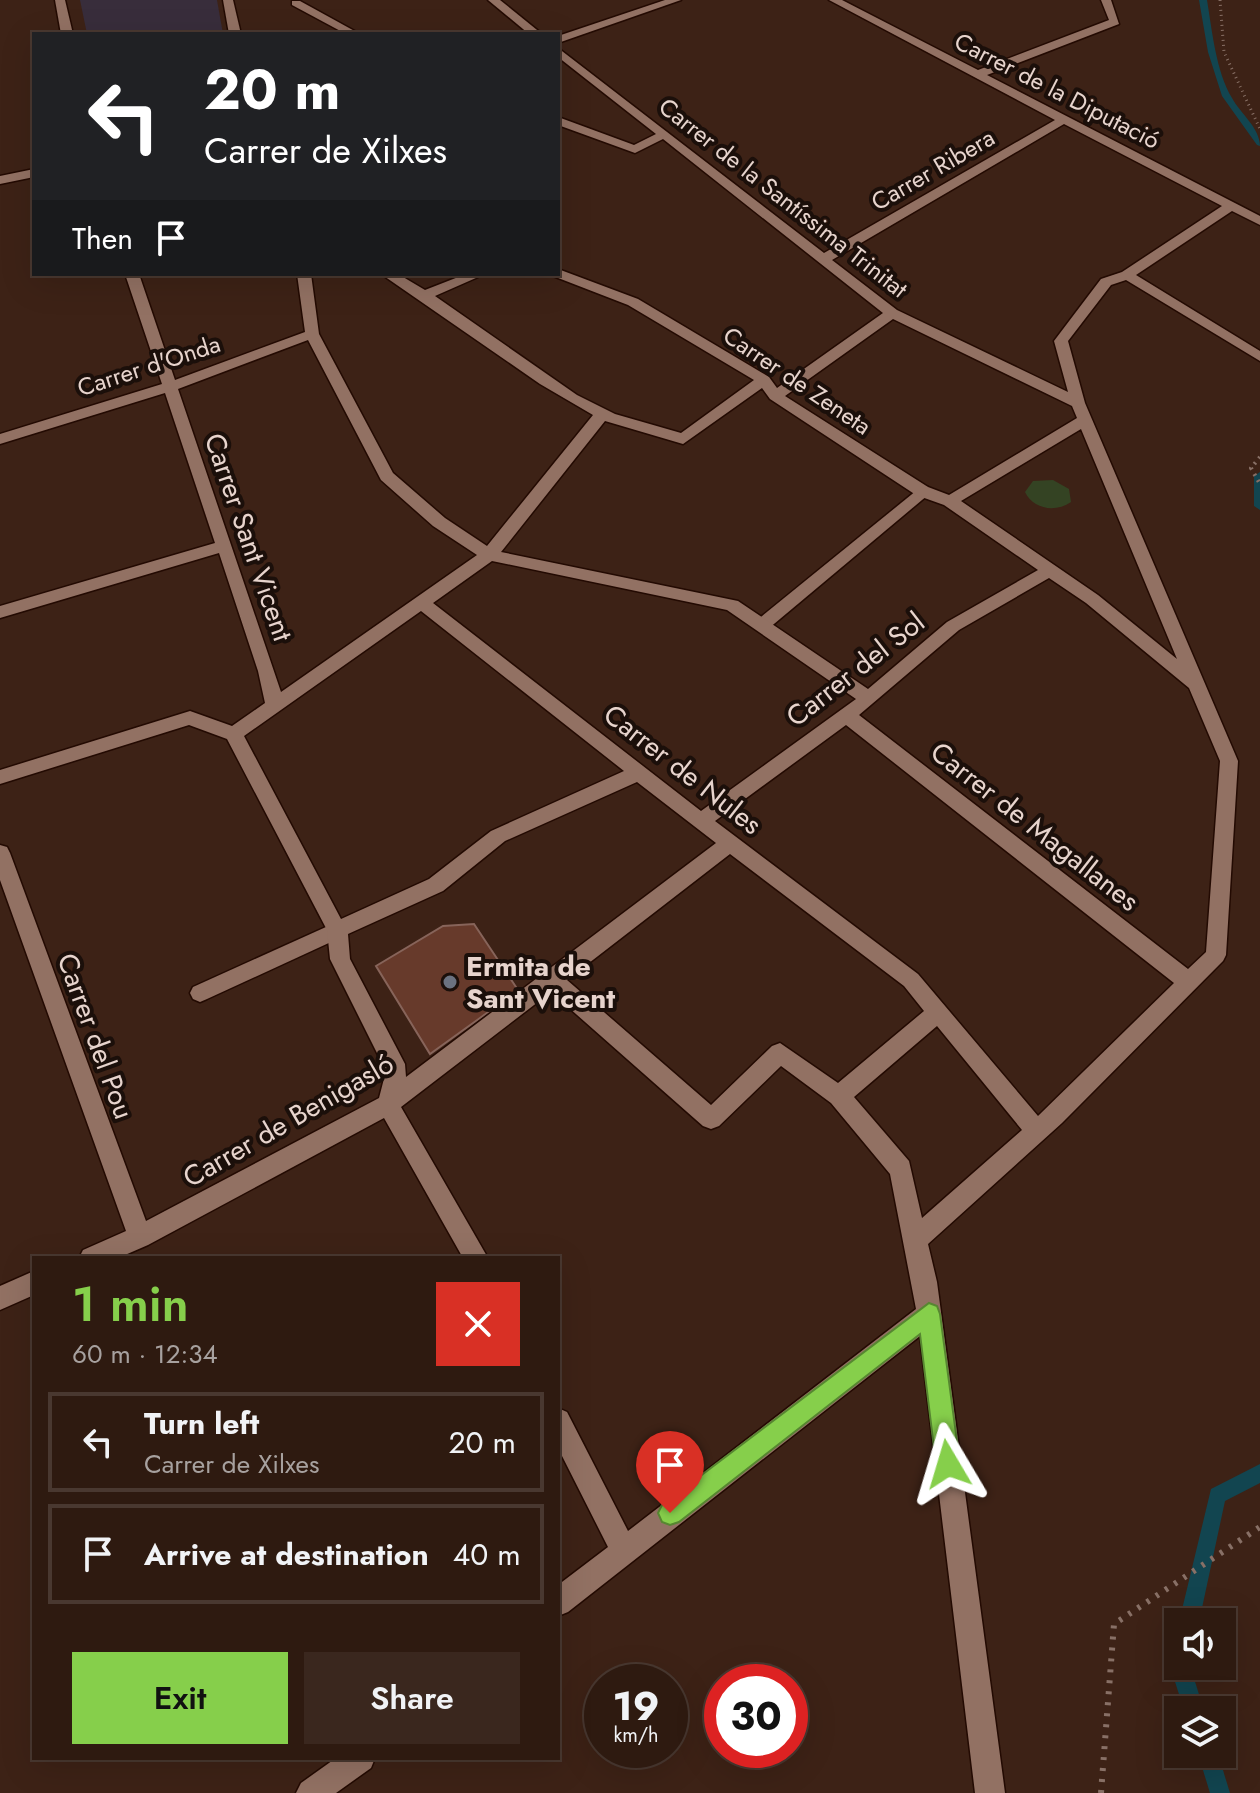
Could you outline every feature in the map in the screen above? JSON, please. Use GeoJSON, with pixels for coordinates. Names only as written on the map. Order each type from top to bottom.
{"type":"FeatureCollection","features":[{"type":"Feature","properties":{"kind":"street"},"geometry":{"type":"LineString","coordinates":[[60,0],[67,32]]}},
{"type":"Feature","properties":{"kind":"street"},"geometry":{"type":"LineString","coordinates":[[228,0],[234,32]]}},
{"type":"Feature","properties":{"kind":"street"},"geometry":{"type":"LineString","coordinates":[[493,0],[533,32]]}},
{"type":"Feature","properties":{"kind":"street"},"geometry":{"type":"LineString","coordinates":[[560,39],[676,0]]}},
{"type":"Feature","properties":{"kind":"street","name":"Carrer de la Diputació"},"geometry":{"type":"LineString","coordinates":[[834,0],[1260,221]]}},
{"type":"Feature","properties":{"kind":"street"},"geometry":{"type":"LineString","coordinates":[[978,74],[1115,22],[1106,0]]}},
{"type":"Feature","properties":{"kind":"street"},"geometry":{"type":"LineString","coordinates":[[296,3],[350,32]]}},
{"type":"Feature","properties":{"kind":"street","name":"Carrer de la Santíssima Trinitat"},"geometry":{"type":"LineString","coordinates":[[560,53],[892,313],[1082,411]]}},
{"type":"Feature","properties":{"kind":"street","name":"Carrer Ribera"},"geometry":{"type":"LineString","coordinates":[[824,259],[1065,119]]}},
{"type":"Feature","properties":{"kind":"street"},"geometry":{"type":"LineString","coordinates":[[560,122],[635,149],[664,134]]}},
{"type":"Feature","properties":{"kind":"street"},"geometry":{"type":"LineString","coordinates":[[0,180],[32,173]]}},
{"type":"Feature","properties":{"kind":"street"},"geometry":{"type":"LineString","coordinates":[[915,1240],[1046,1124],[1216,955],[1229,761],[1082,411],[1061,341],[1106,282],[1127,275],[1231,206]]}},
{"type":"Feature","properties":{"kind":"street","name":"Carrer de Zeneta"},"geometry":{"type":"LineString","coordinates":[[560,274],[633,302],[764,380],[775,396],[922,491],[950,501],[1092,599],[1198,685]]}},
{"type":"Feature","properties":{"kind":"street"},"geometry":{"type":"LineString","coordinates":[[1127,275],[1260,357]]}},
{"type":"Feature","properties":{"kind":"street","name":"Carrer Sant Vicent"},"geometry":{"type":"LineString","coordinates":[[133,276],[267,671],[275,706]]}},
{"type":"Feature","properties":{"kind":"street"},"geometry":{"type":"LineString","coordinates":[[304,276],[312,334],[387,476],[439,522],[489,555],[732,605],[869,699]]}},
{"type":"Feature","properties":{"kind":"street"},"geometry":{"type":"LineString","coordinates":[[392,276],[427,294],[548,383],[602,414],[683,439],[764,380]]}},
{"type":"Feature","properties":{"kind":"street"},"geometry":{"type":"LineString","coordinates":[[427,294],[473,276]]}},
{"type":"Feature","properties":{"kind":"street"},"geometry":{"type":"LineString","coordinates":[[775,396],[892,313]]}},
{"type":"Feature","properties":{"kind":"street","name":"Carrer d'Onda"},"geometry":{"type":"LineString","coordinates":[[0,439],[172,386],[312,334]]}},
{"type":"Feature","properties":{"kind":"street"},"geometry":{"type":"LineString","coordinates":[[950,501],[1082,411]]}},
{"type":"Feature","properties":{"kind":"street"},"geometry":{"type":"LineString","coordinates":[[234,734],[489,555],[602,414]]}},
{"type":"Feature","properties":{"kind":"street"},"geometry":{"type":"LineString","coordinates":[[762,625],[922,491]]}},
{"type":"Feature","properties":{"kind":"street"},"geometry":{"type":"LineString","coordinates":[[0,612],[223,546]]}},
{"type":"Feature","properties":{"kind":"street","name":"Carrer del Sol"},"geometry":{"type":"LineString","coordinates":[[701,821],[869,699],[953,626],[1050,570]]}},
{"type":"Feature","properties":{"kind":"street","name":"Carrer de Nules"},"geometry":{"type":"LineString","coordinates":[[421,602],[911,980],[1046,1124]]}},
{"type":"Feature","properties":{"kind":"street","name":"Carrer de Magallanes"},"geometry":{"type":"LineString","coordinates":[[846,715],[1189,982]]}},
{"type":"Feature","properties":{"kind":"street"},"geometry":{"type":"LineString","coordinates":[[0,777],[190,718],[234,734],[337,930],[340,959],[397,1071],[388,1104],[475,1256]]}},
{"type":"Feature","properties":{"kind":"street"},"geometry":{"type":"LineString","coordinates":[[200,993],[436,885],[498,836],[641,772]]}},
{"type":"Feature","properties":{"kind":"street","name":"Carrer de Benigasló"},"geometry":{"type":"LineString","coordinates":[[96,1256],[140,1237],[388,1104],[732,842]]}},
{"type":"Feature","properties":{"kind":"street","name":"Carrer del Pou"},"geometry":{"type":"LineString","coordinates":[[0,853],[140,1237]]}},
{"type":"Feature","properties":{"kind":"street"},"geometry":{"type":"LineString","coordinates":[[551,979],[711,1119],[780,1053],[839,1096],[901,1169],[925,1282],[990,1793]]}},
{"type":"Feature","properties":{"kind":"street"},"geometry":{"type":"LineString","coordinates":[[839,1096],[938,1012]]}},
{"type":"Feature","properties":{"kind":"street"},"geometry":{"type":"LineString","coordinates":[[0,1298],[32,1284]]}},
{"type":"Feature","properties":{"kind":"street"},"geometry":{"type":"LineString","coordinates":[[560,1600],[929,1314]]}},
{"type":"Feature","properties":{"kind":"street"},"geometry":{"type":"LineString","coordinates":[[560,1425],[623,1549]]}},
{"type":"Feature","properties":{"kind":"street"},"geometry":{"type":"LineString","coordinates":[[311,1793],[358,1760]]}},
{"type":"Feature","properties":{"kind":"path"},"geometry":{"type":"LineString","coordinates":[[1220,0],[1224,52],[1260,129]]}},
{"type":"Feature","properties":{"kind":"path"},"geometry":{"type":"LineString","coordinates":[[1260,457],[1251,468],[1260,484]]}},
{"type":"Feature","properties":{"kind":"path"},"geometry":{"type":"LineString","coordinates":[[1101,1793],[1114,1624],[1260,1527]]}},
{"type":"Feature","properties":{"kind":"shaded area"},"geometry":{"type":"Polygon","coordinates":[[[80,0],[217,0],[223,32],[87,32],[80,0]]]}},
{"type":"Feature","properties":{"kind":"green space"},"geometry":{"type":"Polygon","coordinates":[[[1053,480],[1069,489],[1071,502],[1045,508],[1033,502],[1025,492],[1033,481],[1053,480]]]}},
{"type":"Feature","properties":{"kind":"building","name":"Ermita de Sant Vicent"},"geometry":{"type":"Polygon","coordinates":[[[474,924],[524,999],[487,1013],[430,1054],[376,966],[443,926],[474,924]]]}},
{"type":"Feature","properties":{"kind":"waterway"},"geometry":{"type":"LineString","coordinates":[[1203,0],[1212,52],[1226,96],[1260,143]]}},
{"type":"Feature","properties":{"kind":"waterway"},"geometry":{"type":"LineString","coordinates":[[1260,476],[1260,506]]}},
{"type":"Feature","properties":{"kind":"waterway"},"geometry":{"type":"LineString","coordinates":[[1192,1608],[1217,1495],[1260,1473]]}},
{"type":"Feature","properties":{"kind":"waterway"},"geometry":{"type":"LineString","coordinates":[[1184,1680],[1190,1696]]}},
{"type":"Feature","properties":{"kind":"waterway"},"geometry":{"type":"LineString","coordinates":[[1212,1768],[1220,1793]]}},
{"type":"Feature","properties":{"kind":"place","name":"Ermita de Sant Vicent"},"geometry":{"type":"Point","coordinates":[450,982]}},
{"type":"Feature","properties":{"kind":"route"},"geometry":{"type":"LineString","coordinates":[[670,1513],[929,1314],[948,1464]]}}]}
